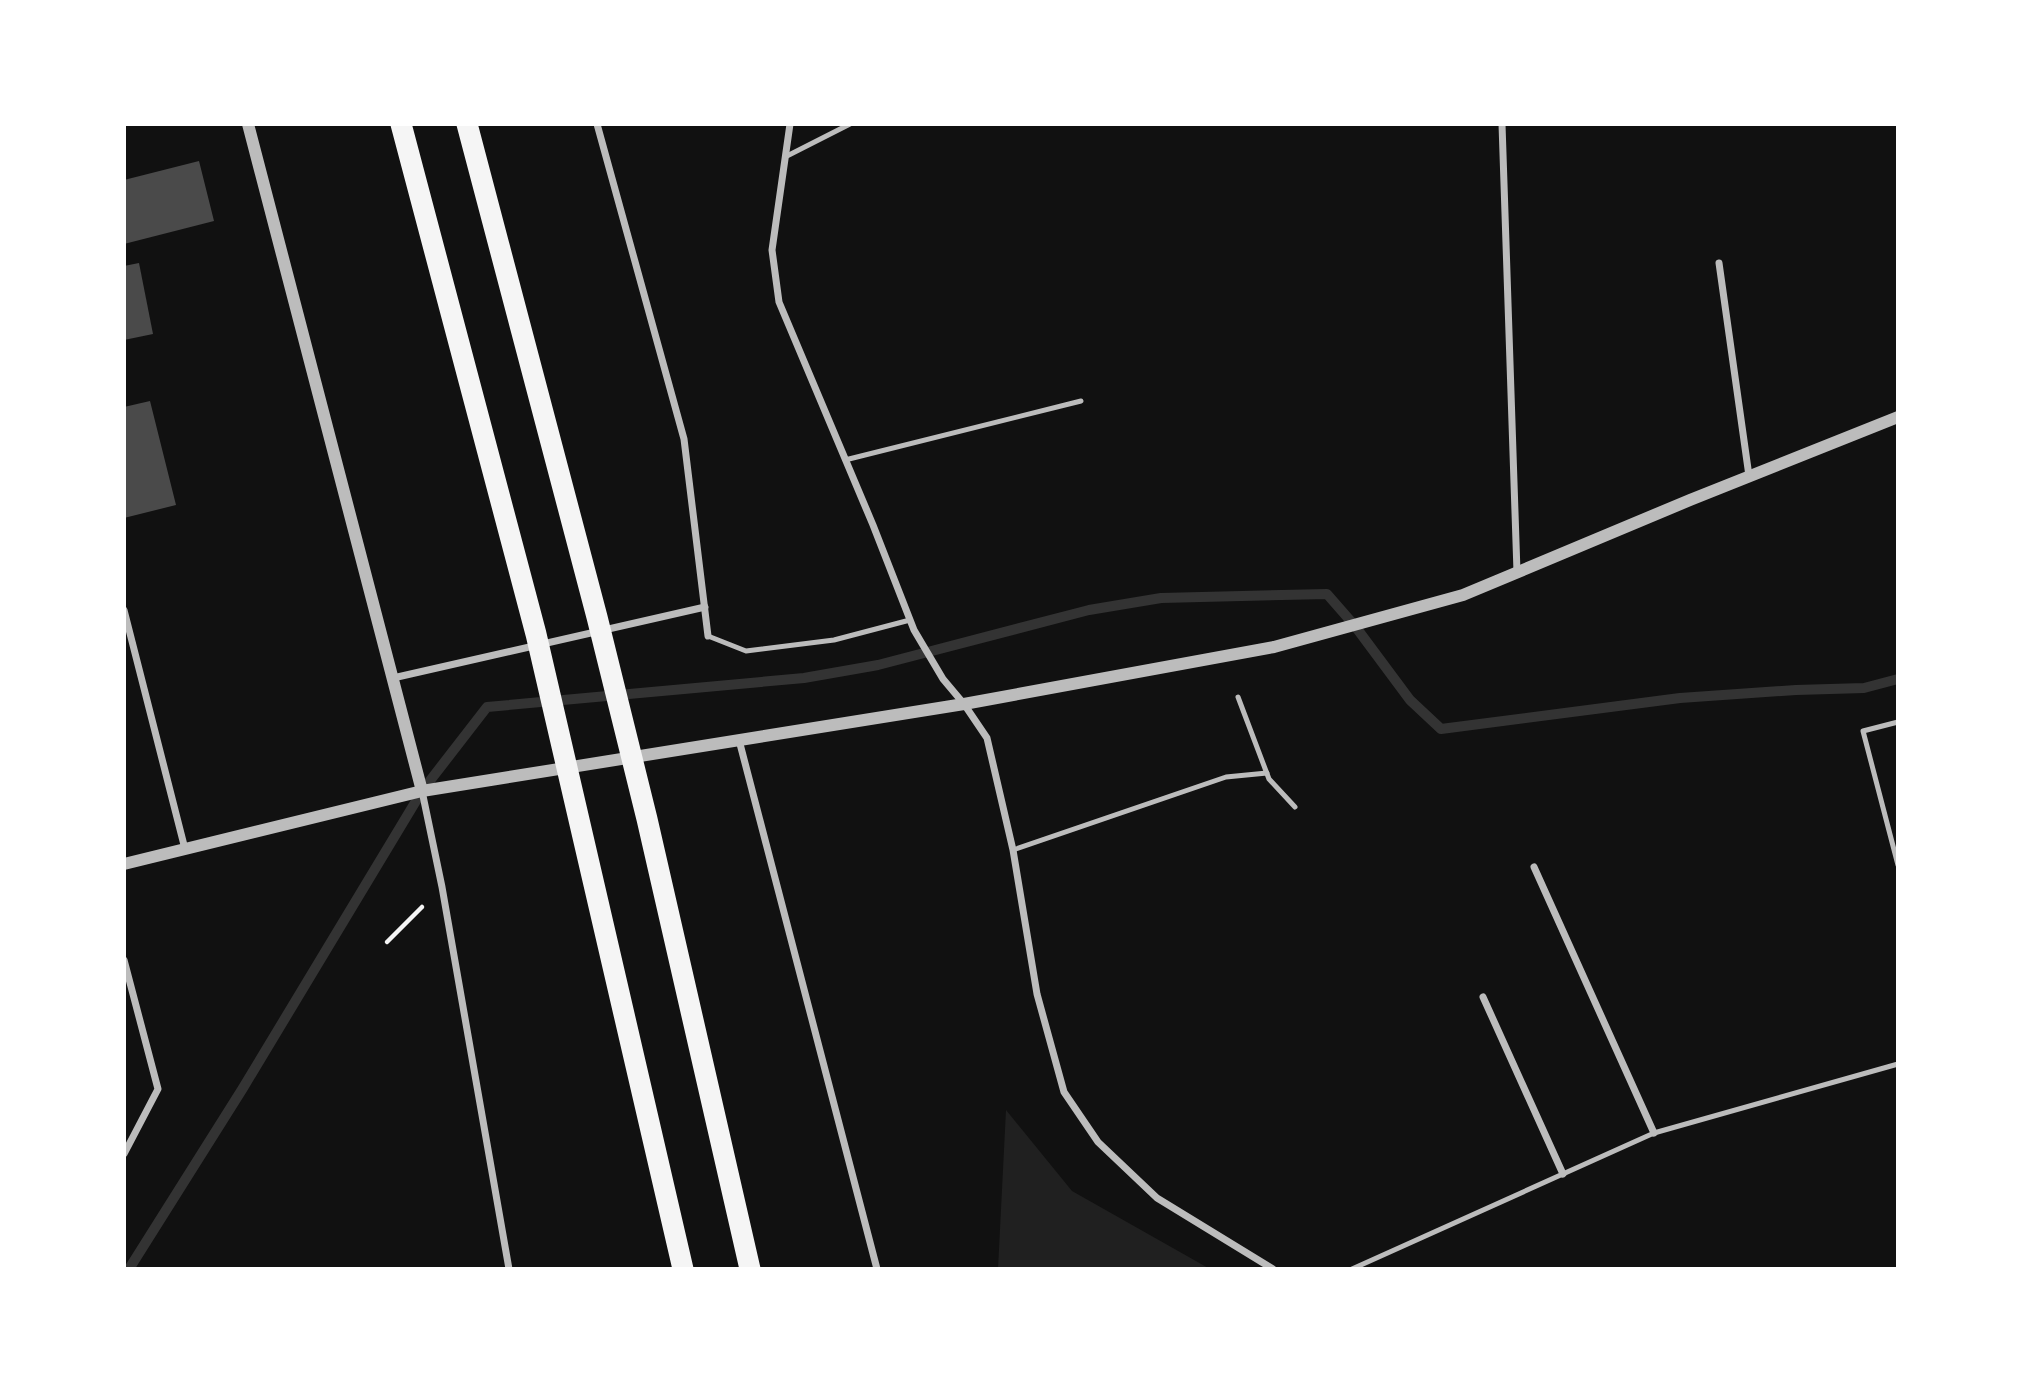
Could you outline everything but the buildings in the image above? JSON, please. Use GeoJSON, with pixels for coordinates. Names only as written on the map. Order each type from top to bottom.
{"type":"FeatureCollection","features":[{"type":"Feature","properties":{"kind":"highway"},"geometry":{"type":"LineString","coordinates":[[401,124],[536,634],[683,1269]]}},
{"type":"Feature","properties":{"kind":"highway"},"geometry":{"type":"LineString","coordinates":[[467,124],[597,617],[647,820],[750,1269]]}},
{"type":"Feature","properties":{"kind":"street"},"geometry":{"type":"LineString","coordinates":[[248,124],[422,791],[442,887],[509,1269]]}},
{"type":"Feature","properties":{"kind":"street"},"geometry":{"type":"LineString","coordinates":[[597,124],[684,439],[708,636]]}},
{"type":"Feature","properties":{"kind":"street"},"geometry":{"type":"LineString","coordinates":[[790,124],[772,250],[779,302],[914,630],[943,679],[987,738],[1013,850],[1037,994],[1065,1092],[1098,1142],[1157,1198],[1273,1269]]}},
{"type":"Feature","properties":{"kind":"street"},"geometry":{"type":"LineString","coordinates":[[1502,124],[1517,572]]}},
{"type":"Feature","properties":{"kind":"street"},"geometry":{"type":"LineString","coordinates":[[1719,262],[1749,476]]}},
{"type":"Feature","properties":{"kind":"street"},"geometry":{"type":"LineString","coordinates":[[124,864],[422,791],[964,704],[1274,647],[1463,595],[1898,417]]}},
{"type":"Feature","properties":{"kind":"street"},"geometry":{"type":"LineString","coordinates":[[393,678],[705,607]]}},
{"type":"Feature","properties":{"kind":"street"},"geometry":{"type":"LineString","coordinates":[[124,610],[185,849]]}},
{"type":"Feature","properties":{"kind":"street"},"geometry":{"type":"LineString","coordinates":[[739,740],[877,1269]]}},
{"type":"Feature","properties":{"kind":"street"},"geometry":{"type":"LineString","coordinates":[[1534,867],[1654,1133]]}},
{"type":"Feature","properties":{"kind":"street"},"geometry":{"type":"LineString","coordinates":[[124,960],[158,1089],[124,1154]]}},
{"type":"Feature","properties":{"kind":"street"},"geometry":{"type":"LineString","coordinates":[[1483,997],[1563,1174]]}},
{"type":"Feature","properties":{"kind":"lane"},"geometry":{"type":"LineString","coordinates":[[785,157],[850,124]]}},
{"type":"Feature","properties":{"kind":"lane"},"geometry":{"type":"LineString","coordinates":[[845,460],[1081,401]]}},
{"type":"Feature","properties":{"kind":"lane"},"geometry":{"type":"LineString","coordinates":[[708,636],[746,651],[834,640],[910,620]]}},
{"type":"Feature","properties":{"kind":"lane"},"geometry":{"type":"LineString","coordinates":[[1238,697],[1269,779],[1295,807]]}},
{"type":"Feature","properties":{"kind":"lane"},"geometry":{"type":"LineString","coordinates":[[1898,722],[1863,731],[1898,865]]}},
{"type":"Feature","properties":{"kind":"lane"},"geometry":{"type":"LineString","coordinates":[[1013,850],[1226,777],[1267,773]]}},
{"type":"Feature","properties":{"kind":"lane"},"geometry":{"type":"LineString","coordinates":[[1352,1269],[1654,1133],[1898,1064]]}},
{"type":"Feature","properties":{"kind":"path"},"geometry":{"type":"LineString","coordinates":[[387,942],[442,887]]}},
{"type":"Feature","properties":{"kind":"shaded area"},"geometry":{"type":"Polygon","coordinates":[[[1006,1110],[1072,1191],[1210,1269],[998,1269],[1006,1110]]]}},
{"type":"Feature","properties":{"kind":"waterway"},"geometry":{"type":"LineString","coordinates":[[129,1269],[243,1088],[422,791],[487,707],[804,678],[878,665],[1089,610],[1161,598],[1327,594],[1355,626],[1410,700],[1441,729],[1680,698],[1864,688],[1898,679]]}}]}
